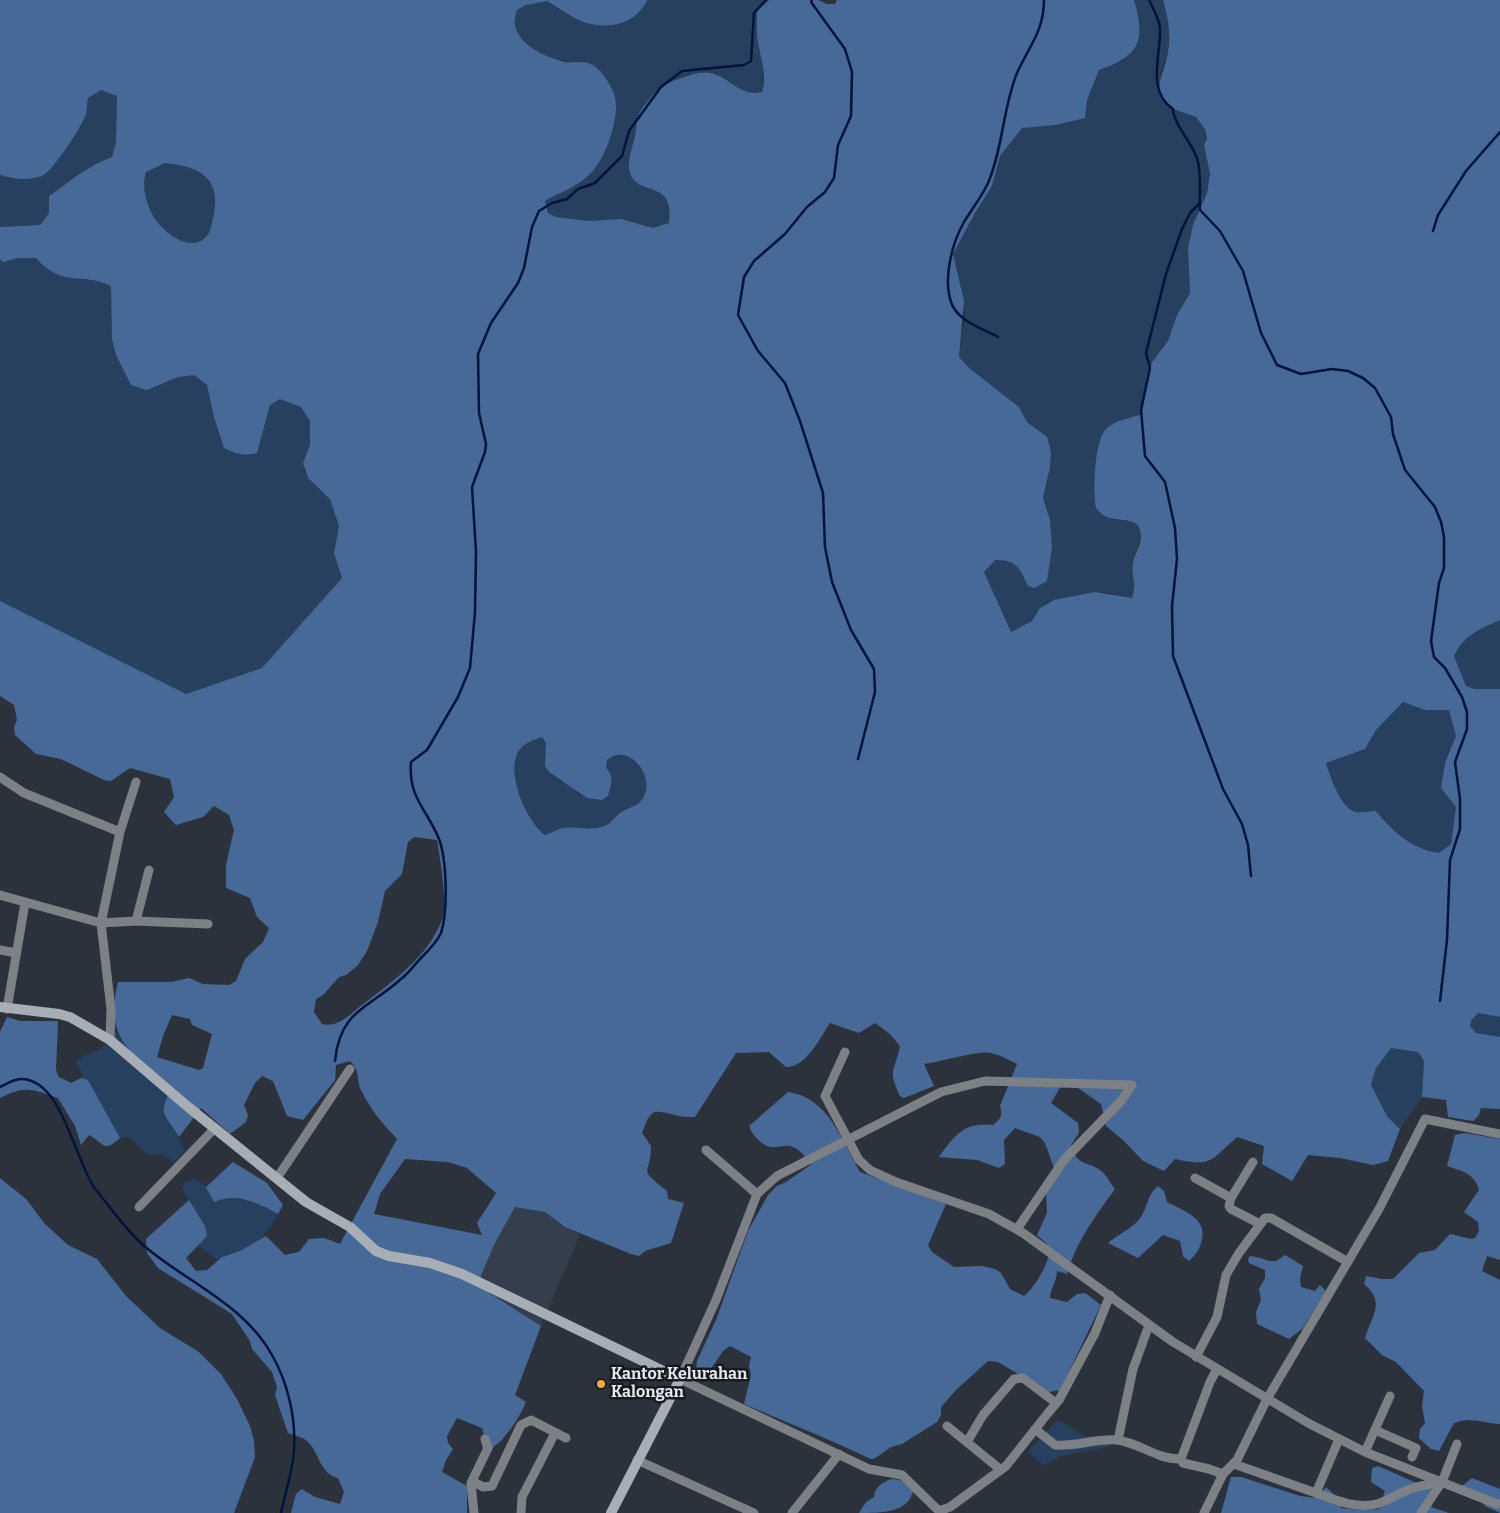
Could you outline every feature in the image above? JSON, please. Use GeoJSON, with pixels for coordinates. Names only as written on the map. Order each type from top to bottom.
{"type":"FeatureCollection","features":[{"type":"Feature","properties":{"kind":"street"},"geometry":{"type":"LineString","coordinates":[[0,777],[24,793],[120,832]]}},
{"type":"Feature","properties":{"kind":"street"},"geometry":{"type":"LineString","coordinates":[[110,1040],[111,1009],[100,923],[120,832],[136,782]]}},
{"type":"Feature","properties":{"kind":"street"},"geometry":{"type":"LineString","coordinates":[[136,921],[149,870]]}},
{"type":"Feature","properties":{"kind":"street"},"geometry":{"type":"LineString","coordinates":[[0,895],[100,923],[136,921],[208,924]]}},
{"type":"Feature","properties":{"kind":"street"},"geometry":{"type":"LineString","coordinates":[[25,903],[4,1008],[53,1013],[70,1017],[110,1040],[306,1202],[350,1228],[376,1251],[389,1256],[430,1263],[462,1274],[869,1469],[902,1475],[939,1512],[950,1507],[1001,1470],[1056,1403],[1095,1333],[1110,1295]]}},
{"type":"Feature","properties":{"kind":"street"},"geometry":{"type":"LineString","coordinates":[[0,950],[16,953]]}},
{"type":"Feature","properties":{"kind":"street"},"geometry":{"type":"LineString","coordinates":[[845,1052],[825,1096],[860,1160],[870,1170],[896,1182],[989,1214],[1017,1230],[1196,1357],[1267,1399],[1365,1452],[1497,1504]]}},
{"type":"Feature","properties":{"kind":"street"},"geometry":{"type":"LineString","coordinates":[[277,1178],[350,1070]]}},
{"type":"Feature","properties":{"kind":"street"},"geometry":{"type":"LineString","coordinates":[[610,1513],[680,1379],[716,1300],[757,1194],[777,1176],[941,1092],[963,1085],[985,1081],[1132,1085],[1120,1101],[1064,1160],[1017,1230]]}},
{"type":"Feature","properties":{"kind":"street"},"geometry":{"type":"LineString","coordinates":[[1204,1513],[1223,1474],[1234,1464],[1267,1399],[1380,1209],[1425,1119],[1500,1134]]}},
{"type":"Feature","properties":{"kind":"street"},"geometry":{"type":"LineString","coordinates":[[139,1207],[215,1128]]}},
{"type":"Feature","properties":{"kind":"street"},"geometry":{"type":"LineString","coordinates":[[706,1150],[757,1194]]}},
{"type":"Feature","properties":{"kind":"street"},"geometry":{"type":"LineString","coordinates":[[1252,1162],[1230,1198],[1229,1206],[1260,1224]]}},
{"type":"Feature","properties":{"kind":"street"},"geometry":{"type":"LineString","coordinates":[[1195,1178],[1230,1198]]}},
{"type":"Feature","properties":{"kind":"street"},"geometry":{"type":"LineString","coordinates":[[1196,1357],[1217,1316],[1226,1275],[1238,1253],[1265,1218],[1271,1218],[1348,1262]]}},
{"type":"Feature","properties":{"kind":"street"},"geometry":{"type":"LineString","coordinates":[[1118,1440],[1133,1369],[1149,1325]]}},
{"type":"Feature","properties":{"kind":"street"},"geometry":{"type":"LineString","coordinates":[[1181,1460],[1210,1382],[1217,1369]]}},
{"type":"Feature","properties":{"kind":"street"},"geometry":{"type":"LineString","coordinates":[[966,1442],[983,1415],[1014,1378],[1023,1378],[1056,1403]]}},
{"type":"Feature","properties":{"kind":"street"},"geometry":{"type":"LineString","coordinates":[[1365,1452],[1390,1396]]}},
{"type":"Feature","properties":{"kind":"street"},"geometry":{"type":"LineString","coordinates":[[472,1480],[483,1487],[492,1486],[521,1425],[525,1422],[531,1420],[566,1438]]}},
{"type":"Feature","properties":{"kind":"street"},"geometry":{"type":"LineString","coordinates":[[947,1426],[1001,1470]]}},
{"type":"Feature","properties":{"kind":"street"},"geometry":{"type":"LineString","coordinates":[[1035,1429],[1055,1445],[1118,1440],[1129,1442],[1167,1459],[1181,1460],[1183,1463],[1209,1468],[1223,1474]]}},
{"type":"Feature","properties":{"kind":"street"},"geometry":{"type":"LineString","coordinates":[[1375,1430],[1416,1448],[1412,1457]]}},
{"type":"Feature","properties":{"kind":"street"},"geometry":{"type":"LineString","coordinates":[[521,1513],[522,1497],[555,1433]]}},
{"type":"Feature","properties":{"kind":"street"},"geometry":{"type":"LineString","coordinates":[[474,1513],[470,1491],[472,1480],[488,1448],[485,1439]]}},
{"type":"Feature","properties":{"kind":"street"},"geometry":{"type":"LineString","coordinates":[[1316,1494],[1339,1439]]}},
{"type":"Feature","properties":{"kind":"street"},"geometry":{"type":"LineString","coordinates":[[1421,1513],[1442,1482],[1457,1444]]}},
{"type":"Feature","properties":{"kind":"street"},"geometry":{"type":"LineString","coordinates":[[792,1513],[839,1454]]}},
{"type":"Feature","properties":{"kind":"street"},"geometry":{"type":"LineString","coordinates":[[637,1460],[754,1513]]}},
{"type":"Feature","properties":{"kind":"street"},"geometry":{"type":"LineString","coordinates":[[1234,1464],[1316,1494],[1346,1503],[1368,1505],[1386,1500],[1416,1487],[1425,1487],[1442,1482]]}},
{"type":"Feature","properties":{"kind":"shaded area"},"geometry":{"type":"Polygon","coordinates":[[[0,0],[647,0],[634,17],[615,25],[594,25],[583,22],[547,1],[526,5],[517,10],[515,23],[522,39],[534,50],[565,62],[585,63],[596,67],[608,82],[616,101],[616,114],[612,132],[601,159],[591,173],[580,182],[545,201],[548,213],[556,217],[589,221],[621,219],[653,228],[669,223],[669,209],[667,200],[662,194],[641,185],[631,175],[629,167],[630,158],[638,115],[650,98],[663,86],[699,73],[717,75],[745,91],[753,93],[762,92],[764,75],[757,39],[757,11],[769,0],[818,0],[827,4],[835,4],[837,0],[1134,0],[1139,26],[1139,36],[1136,45],[1131,53],[1123,59],[1099,70],[1087,100],[1085,118],[1055,125],[1022,128],[1000,156],[992,186],[953,254],[964,301],[959,357],[969,368],[1019,407],[1027,422],[1047,437],[1051,452],[1050,467],[1043,498],[1050,520],[1052,548],[1047,581],[1035,588],[1028,586],[1019,569],[1013,563],[1002,560],[995,560],[984,572],[1011,632],[1032,621],[1040,608],[1054,600],[1095,592],[1132,598],[1134,584],[1133,563],[1141,539],[1140,528],[1131,521],[1109,518],[1096,508],[1095,479],[1099,444],[1102,435],[1110,426],[1118,421],[1142,414],[1147,375],[1153,361],[1168,341],[1177,315],[1190,293],[1188,248],[1193,225],[1207,193],[1210,174],[1204,144],[1207,139],[1205,129],[1196,117],[1173,109],[1161,99],[1160,83],[1168,53],[1169,38],[1163,0],[1500,0],[1500,620],[1468,637],[1454,656],[1466,686],[1474,689],[1500,689],[1500,1017],[1478,1013],[1472,1019],[1470,1026],[1476,1033],[1500,1037],[1500,1109],[1481,1108],[1479,1115],[1473,1121],[1448,1117],[1446,1100],[1422,1097],[1424,1061],[1418,1052],[1391,1048],[1376,1068],[1371,1085],[1387,1116],[1400,1129],[1388,1161],[1373,1165],[1340,1158],[1308,1155],[1292,1181],[1262,1164],[1264,1146],[1237,1137],[1210,1160],[1196,1162],[1175,1159],[1164,1171],[1143,1161],[1106,1126],[1101,1104],[1065,1079],[1051,1103],[1078,1123],[1079,1133],[1071,1145],[1076,1157],[1102,1172],[1115,1189],[1081,1240],[1067,1274],[1057,1271],[1051,1291],[1050,1298],[1067,1302],[1077,1294],[1085,1293],[1101,1305],[1060,1390],[1049,1392],[998,1362],[988,1361],[957,1389],[941,1407],[941,1415],[937,1422],[902,1444],[891,1447],[874,1459],[871,1459],[744,1404],[751,1375],[749,1366],[751,1357],[730,1346],[723,1351],[706,1376],[696,1370],[697,1361],[716,1320],[748,1231],[768,1195],[777,1186],[812,1164],[795,1148],[764,1145],[749,1126],[788,1092],[814,1102],[824,1111],[840,1134],[860,1172],[946,1204],[928,1245],[932,1252],[954,1267],[982,1266],[995,1269],[1001,1273],[1010,1289],[1024,1296],[1038,1280],[1048,1257],[1048,1246],[1037,1235],[1047,1213],[1046,1190],[1054,1168],[1045,1143],[1040,1137],[1015,1128],[1004,1140],[1005,1164],[999,1168],[977,1160],[939,1157],[955,1136],[967,1128],[993,1125],[1000,1119],[1000,1106],[1017,1064],[998,1055],[978,1053],[924,1064],[934,1086],[904,1098],[900,1096],[893,1075],[900,1046],[890,1034],[875,1023],[859,1033],[830,1023],[812,1051],[793,1066],[786,1067],[769,1052],[736,1053],[695,1117],[661,1112],[653,1113],[650,1115],[642,1133],[651,1146],[648,1174],[667,1191],[668,1199],[684,1203],[671,1243],[645,1251],[639,1256],[565,1227],[545,1212],[515,1207],[494,1245],[477,1285],[541,1326],[515,1395],[526,1402],[511,1429],[503,1439],[493,1448],[482,1447],[484,1435],[482,1428],[457,1418],[447,1436],[448,1443],[453,1449],[446,1460],[442,1472],[467,1486],[467,1513],[291,1513],[296,1494],[302,1489],[315,1497],[340,1504],[344,1492],[338,1478],[327,1472],[307,1441],[288,1433],[275,1395],[277,1387],[272,1372],[252,1349],[250,1341],[232,1314],[158,1268],[147,1253],[146,1239],[189,1200],[205,1226],[207,1236],[186,1258],[196,1271],[207,1270],[222,1257],[240,1251],[266,1236],[285,1255],[299,1252],[309,1239],[324,1238],[340,1244],[397,1139],[369,1104],[361,1090],[356,1069],[350,1061],[336,1065],[335,1080],[303,1120],[287,1116],[273,1081],[262,1076],[255,1083],[244,1105],[248,1115],[246,1122],[230,1134],[201,1108],[179,1137],[164,1114],[164,1105],[171,1089],[134,1054],[118,1032],[114,1002],[118,982],[171,982],[189,978],[203,984],[229,985],[236,981],[245,959],[263,942],[269,928],[257,917],[250,898],[226,888],[226,865],[234,830],[229,815],[214,806],[203,817],[176,825],[164,812],[174,797],[170,779],[130,768],[111,781],[104,780],[61,759],[36,754],[15,735],[14,727],[17,720],[14,705],[0,696],[0,601],[186,694],[262,668],[342,578],[334,553],[339,526],[330,499],[308,478],[303,463],[310,445],[310,421],[301,407],[280,399],[270,405],[257,453],[244,454],[228,450],[224,448],[214,417],[207,385],[194,375],[178,377],[147,390],[131,385],[116,355],[112,339],[111,286],[90,280],[63,277],[46,267],[36,258],[18,258],[3,262],[0,259],[0,227],[40,225],[49,213],[49,196],[87,169],[112,157],[116,142],[117,96],[101,90],[88,98],[86,114],[79,128],[67,148],[53,166],[42,176],[21,179],[0,175],[0,0]],[[165,163],[146,172],[144,184],[147,202],[159,224],[179,240],[186,242],[194,243],[201,241],[207,236],[210,232],[215,201],[214,191],[205,176],[188,167],[165,163]],[[1403,702],[1376,730],[1365,749],[1326,763],[1337,791],[1346,805],[1356,812],[1376,811],[1396,832],[1420,848],[1439,853],[1451,844],[1456,807],[1441,788],[1445,763],[1456,736],[1449,710],[1425,710],[1403,702]],[[542,737],[521,748],[516,757],[514,768],[516,781],[524,807],[545,835],[564,828],[595,828],[606,825],[622,811],[638,804],[645,794],[647,784],[640,766],[633,759],[625,755],[616,755],[607,760],[606,768],[611,775],[612,781],[608,796],[602,800],[587,798],[549,772],[545,766],[546,743],[542,737]],[[414,837],[408,842],[402,874],[385,891],[378,922],[367,951],[358,965],[346,975],[339,977],[323,995],[316,999],[314,1012],[322,1024],[328,1025],[339,1022],[385,987],[408,968],[428,946],[436,933],[444,913],[443,881],[437,840],[414,837]],[[172,1015],[157,1057],[199,1070],[203,1068],[212,1034],[192,1025],[190,1019],[172,1015]],[[405,1159],[380,1194],[374,1214],[482,1235],[477,1223],[496,1193],[467,1168],[448,1162],[405,1159]]]}},
{"type":"Feature","properties":{"kind":"shaded area"},"geometry":{"type":"Polygon","coordinates":[[[547,0],[583,22],[605,26],[625,22],[634,17],[647,0],[769,0],[757,11],[758,47],[764,69],[762,92],[747,93],[714,72],[638,117],[633,180],[661,194],[668,205],[670,213],[669,223],[653,228],[621,219],[589,221],[556,217],[548,213],[545,201],[582,180],[598,165],[606,149],[616,106],[591,64],[569,62],[546,56],[536,51],[519,36],[515,23],[517,10],[526,5],[547,0]]]}},
{"type":"Feature","properties":{"kind":"shaded area"},"geometry":{"type":"Polygon","coordinates":[[[1134,0],[1163,0],[1168,19],[1169,38],[1166,56],[1159,75],[1173,109],[1196,117],[1205,129],[1210,174],[1207,193],[1193,225],[1188,248],[1190,293],[1177,315],[1168,342],[1162,347],[1142,414],[1120,421],[1099,442],[1095,501],[1115,520],[1136,523],[1140,527],[1140,539],[1134,562],[1134,594],[1133,598],[1103,592],[1054,600],[1046,603],[1032,621],[1011,632],[984,572],[995,560],[1002,560],[1013,563],[1019,569],[1028,586],[1047,581],[1052,548],[1050,520],[1043,498],[1050,467],[1047,437],[1027,422],[1019,407],[969,368],[959,357],[965,317],[953,254],[992,186],[1000,156],[1022,128],[1084,118],[1087,99],[1099,70],[1126,59],[1134,0]]]}},
{"type":"Feature","properties":{"kind":"shaded area"},"geometry":{"type":"Polygon","coordinates":[[[101,90],[117,96],[116,142],[112,157],[99,162],[79,176],[40,225],[0,227],[0,175],[11,178],[86,114],[88,98],[101,90]]]}},
{"type":"Feature","properties":{"kind":"shaded area"},"geometry":{"type":"Polygon","coordinates":[[[165,163],[187,167],[204,176],[210,182],[214,191],[214,214],[208,234],[201,241],[194,243],[179,240],[165,230],[155,219],[146,196],[144,184],[146,172],[165,163]]]}},
{"type":"Feature","properties":{"kind":"shaded area"},"geometry":{"type":"Polygon","coordinates":[[[18,258],[36,258],[46,267],[63,277],[90,280],[111,286],[112,339],[116,355],[163,384],[178,377],[194,375],[207,385],[214,417],[224,448],[231,452],[257,453],[270,405],[280,398],[301,407],[310,422],[310,445],[303,463],[304,471],[308,478],[330,499],[339,526],[334,553],[342,578],[262,668],[186,694],[0,601],[0,259],[4,262],[18,258]]]}},
{"type":"Feature","properties":{"kind":"shaded area"},"geometry":{"type":"Polygon","coordinates":[[[1500,620],[1500,689],[1474,689],[1466,686],[1454,656],[1468,637],[1500,620]]]}},
{"type":"Feature","properties":{"kind":"shaded area"},"geometry":{"type":"Polygon","coordinates":[[[1403,702],[1425,710],[1449,710],[1456,736],[1445,763],[1441,788],[1456,807],[1451,844],[1439,853],[1420,848],[1404,838],[1389,826],[1376,811],[1356,812],[1351,810],[1341,799],[1326,763],[1365,749],[1376,730],[1403,702]]]}},
{"type":"Feature","properties":{"kind":"shaded area"},"geometry":{"type":"Polygon","coordinates":[[[542,737],[547,743],[545,766],[561,782],[569,784],[580,795],[602,800],[611,774],[606,768],[607,760],[616,755],[625,755],[633,759],[640,766],[647,784],[645,794],[638,804],[620,812],[610,823],[602,827],[568,829],[545,835],[524,807],[519,794],[514,768],[516,757],[521,748],[542,737]]]}},
{"type":"Feature","properties":{"kind":"shaded area"},"geometry":{"type":"Polygon","coordinates":[[[1478,1013],[1500,1017],[1500,1037],[1475,1033],[1470,1027],[1472,1019],[1478,1013]]]}},
{"type":"Feature","properties":{"kind":"shaded area"},"geometry":{"type":"Polygon","coordinates":[[[7,1017],[20,1021],[58,1021],[56,1070],[59,1077],[71,1083],[81,1078],[88,1080],[120,1138],[110,1145],[104,1146],[89,1135],[81,1145],[75,1126],[58,1098],[41,1092],[22,1090],[0,1098],[0,1032],[7,1017]]]}},
{"type":"Feature","properties":{"kind":"shaded area"},"geometry":{"type":"Polygon","coordinates":[[[116,1031],[120,1039],[171,1089],[163,1115],[173,1127],[185,1151],[173,1162],[161,1154],[148,1155],[129,1137],[120,1138],[88,1080],[81,1078],[83,1074],[75,1061],[102,1048],[116,1031]]]}},
{"type":"Feature","properties":{"kind":"shaded area"},"geometry":{"type":"Polygon","coordinates":[[[1391,1048],[1418,1052],[1424,1061],[1422,1097],[1400,1129],[1387,1116],[1371,1085],[1376,1068],[1391,1048]]]}},
{"type":"Feature","properties":{"kind":"shaded area"},"geometry":{"type":"Polygon","coordinates":[[[1465,1133],[1500,1139],[1500,1260],[1487,1256],[1482,1271],[1500,1280],[1500,1424],[1471,1420],[1454,1423],[1439,1451],[1431,1449],[1419,1438],[1420,1429],[1425,1423],[1422,1406],[1424,1391],[1396,1362],[1382,1355],[1365,1338],[1374,1316],[1376,1303],[1371,1291],[1364,1284],[1366,1276],[1393,1279],[1419,1253],[1435,1250],[1450,1234],[1471,1239],[1475,1238],[1479,1231],[1478,1222],[1464,1212],[1479,1190],[1477,1184],[1471,1176],[1447,1166],[1455,1135],[1465,1133]]]}},
{"type":"Feature","properties":{"kind":"shaded area"},"geometry":{"type":"Polygon","coordinates":[[[233,1162],[267,1183],[283,1205],[278,1214],[247,1200],[230,1198],[214,1202],[206,1187],[233,1162]]]}},
{"type":"Feature","properties":{"kind":"shaded area"},"geometry":{"type":"Polygon","coordinates":[[[0,1178],[26,1199],[45,1224],[68,1245],[97,1259],[126,1296],[160,1328],[199,1352],[221,1374],[237,1399],[250,1426],[254,1441],[255,1457],[234,1513],[0,1513],[0,1178]]]}},
{"type":"Feature","properties":{"kind":"shaded area"},"geometry":{"type":"Polygon","coordinates":[[[195,1179],[206,1187],[214,1202],[230,1198],[247,1200],[278,1214],[258,1241],[247,1248],[218,1260],[197,1245],[207,1235],[205,1226],[183,1190],[184,1182],[195,1179]]]}},
{"type":"Feature","properties":{"kind":"shaded area"},"geometry":{"type":"Polygon","coordinates":[[[1158,1186],[1164,1191],[1167,1202],[1193,1216],[1201,1226],[1203,1232],[1201,1244],[1194,1257],[1189,1261],[1183,1256],[1180,1241],[1163,1235],[1138,1258],[1108,1243],[1137,1222],[1144,1212],[1151,1194],[1158,1186]]]}},
{"type":"Feature","properties":{"kind":"shaded area"},"geometry":{"type":"Polygon","coordinates":[[[515,1207],[545,1212],[565,1227],[580,1234],[541,1326],[477,1285],[494,1245],[515,1207]]]}},
{"type":"Feature","properties":{"kind":"shaded area"},"geometry":{"type":"Polygon","coordinates":[[[1285,1255],[1303,1266],[1300,1278],[1301,1287],[1315,1291],[1320,1285],[1326,1291],[1303,1328],[1289,1339],[1257,1324],[1256,1312],[1261,1300],[1259,1289],[1265,1278],[1265,1270],[1249,1263],[1248,1259],[1250,1256],[1276,1261],[1285,1255]]]}},
{"type":"Feature","properties":{"kind":"shaded area"},"geometry":{"type":"Polygon","coordinates":[[[1058,1420],[1084,1436],[1094,1437],[1111,1446],[1061,1456],[1043,1465],[1028,1452],[1058,1420]]]}},
{"type":"Feature","properties":{"kind":"shaded area"},"geometry":{"type":"Polygon","coordinates":[[[1378,1466],[1437,1492],[1431,1507],[1449,1513],[1221,1513],[1231,1477],[1241,1477],[1300,1496],[1317,1498],[1326,1487],[1339,1499],[1341,1508],[1359,1510],[1379,1509],[1385,1491],[1371,1482],[1372,1468],[1378,1466]]]}},
{"type":"Feature","properties":{"kind":"shaded area"},"geometry":{"type":"Polygon","coordinates":[[[1472,1478],[1500,1489],[1500,1513],[1487,1507],[1462,1486],[1472,1478]]]}},
{"type":"Feature","properties":{"kind":"shaded area"},"geometry":{"type":"Polygon","coordinates":[[[892,1479],[900,1480],[913,1491],[906,1504],[900,1508],[884,1512],[859,1513],[866,1502],[874,1497],[880,1485],[892,1479]]]}},
{"type":"Feature","properties":{"kind":"waterway"},"geometry":{"type":"LineString","coordinates":[[335,1061],[338,1044],[349,1021],[407,974],[435,943],[441,933],[443,924],[446,886],[442,848],[415,794],[412,785],[411,762],[427,750],[458,697],[470,668],[475,612],[476,552],[472,487],[485,452],[486,444],[479,413],[478,354],[491,323],[518,283],[524,268],[532,227],[539,211],[552,203],[567,199],[578,189],[595,183],[622,156],[629,131],[661,87],[682,71],[744,65],[751,61],[754,13],[766,0]]}},
{"type":"Feature","properties":{"kind":"waterway"},"geometry":{"type":"LineString","coordinates":[[812,0],[811,2],[845,49],[852,72],[851,116],[838,145],[834,178],[825,192],[807,207],[785,234],[754,261],[744,277],[738,315],[758,351],[785,383],[800,421],[823,493],[825,547],[832,582],[851,630],[874,669],[875,692],[858,759]]}},
{"type":"Feature","properties":{"kind":"waterway"},"geometry":{"type":"LineString","coordinates":[[998,337],[964,319],[954,309],[949,293],[948,272],[960,230],[986,188],[993,170],[1012,86],[1039,30],[1044,0]]}},
{"type":"Feature","properties":{"kind":"waterway"},"geometry":{"type":"LineString","coordinates":[[1149,0],[1160,25],[1157,83],[1160,93],[1173,109],[1179,127],[1197,158],[1200,177],[1200,210],[1220,231],[1243,271],[1261,333],[1277,365],[1301,374],[1332,369],[1348,371],[1363,378],[1375,388],[1391,417],[1393,434],[1405,470],[1435,507],[1441,522],[1444,537],[1444,568],[1439,583],[1431,641],[1434,657],[1445,668],[1462,697],[1467,712],[1467,729],[1455,762],[1460,799],[1460,829],[1450,860],[1447,940],[1440,1001]]}},
{"type":"Feature","properties":{"kind":"waterway"},"geometry":{"type":"LineString","coordinates":[[1433,231],[1438,215],[1466,171],[1500,132]]}},
{"type":"Feature","properties":{"kind":"waterway"},"geometry":{"type":"LineString","coordinates":[[1199,204],[1190,213],[1182,229],[1166,274],[1146,353],[1150,368],[1141,410],[1145,456],[1165,482],[1175,528],[1177,559],[1172,606],[1173,656],[1223,789],[1242,824],[1248,845],[1251,876]]}},
{"type":"Feature","properties":{"kind":"waterway"},"geometry":{"type":"LineString","coordinates":[[0,1087],[21,1079],[35,1083],[47,1093],[58,1107],[88,1177],[96,1190],[136,1239],[230,1308],[260,1337],[272,1355],[287,1389],[294,1426],[291,1473],[281,1513]]}},
{"type":"Feature","properties":{"kind":"place","name":"Kantor Kelurahan Kalongan"},"geometry":{"type":"Point","coordinates":[601,1384]}}]}
